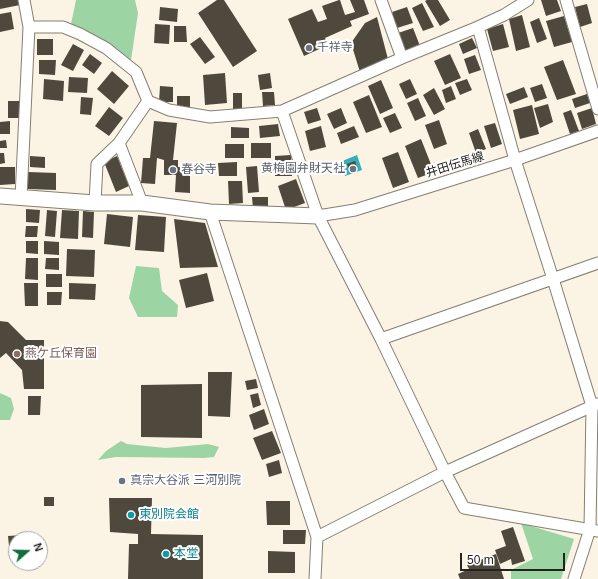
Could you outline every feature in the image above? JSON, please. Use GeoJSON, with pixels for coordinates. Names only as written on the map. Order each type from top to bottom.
{"type":"FeatureCollection","features":[{"type":"Feature","properties":{"kind":"street"},"geometry":{"type":"LineString","coordinates":[[20,198],[29,26],[24,0]]}},
{"type":"Feature","properties":{"kind":"street"},"geometry":{"type":"LineString","coordinates":[[381,0],[402,58]]}},
{"type":"Feature","properties":{"kind":"street"},"geometry":{"type":"LineString","coordinates":[[29,26],[63,27],[80,34],[106,48],[136,72],[148,101],[168,110],[210,117],[282,111],[402,58],[478,27],[504,15],[528,0]]}},
{"type":"Feature","properties":{"kind":"street"},"geometry":{"type":"LineString","coordinates":[[566,0],[598,110]]}},
{"type":"Feature","properties":{"kind":"street"},"geometry":{"type":"LineString","coordinates":[[478,27],[515,160],[595,405],[594,530],[574,579]]}},
{"type":"Feature","properties":{"kind":"street"},"geometry":{"type":"LineString","coordinates":[[95,203],[97,164],[120,143],[148,101]]}},
{"type":"Feature","properties":{"kind":"street"},"geometry":{"type":"LineString","coordinates":[[282,111],[318,216],[381,339],[464,508],[594,530]]}},
{"type":"Feature","properties":{"kind":"street","name":"井田伝馬線"},"geometry":{"type":"LineString","coordinates":[[318,216],[355,210],[515,160],[598,131]]}},
{"type":"Feature","properties":{"kind":"street"},"geometry":{"type":"LineString","coordinates":[[120,143],[142,203]]}},
{"type":"Feature","properties":{"kind":"street"},"geometry":{"type":"LineString","coordinates":[[0,196],[95,203],[142,203],[210,212],[318,216]]}},
{"type":"Feature","properties":{"kind":"street"},"geometry":{"type":"LineString","coordinates":[[210,212],[317,537],[315,579]]}},
{"type":"Feature","properties":{"kind":"street"},"geometry":{"type":"LineString","coordinates":[[381,339],[598,263]]}},
{"type":"Feature","properties":{"kind":"street"},"geometry":{"type":"LineString","coordinates":[[317,537],[445,472],[595,405]]}},
{"type":"Feature","properties":{"kind":"green space"},"geometry":{"type":"Polygon","coordinates":[[[76,0],[135,0],[138,13],[131,60],[113,46],[95,35],[71,24],[76,0]]]}},
{"type":"Feature","properties":{"kind":"green space"},"geometry":{"type":"Polygon","coordinates":[[[136,266],[159,268],[162,291],[178,305],[177,317],[138,317],[129,298],[136,266]]]}},
{"type":"Feature","properties":{"kind":"green space"},"geometry":{"type":"Polygon","coordinates":[[[0,393],[11,398],[14,409],[10,420],[0,420],[0,393]]]}},
{"type":"Feature","properties":{"kind":"green space"},"geometry":{"type":"Polygon","coordinates":[[[121,441],[127,444],[166,448],[208,444],[219,447],[214,457],[116,457],[98,460],[106,451],[121,441]]]}},
{"type":"Feature","properties":{"kind":"green space"},"geometry":{"type":"Polygon","coordinates":[[[521,523],[574,539],[561,579],[511,579],[511,570],[533,559],[521,523]]]}},
{"type":"Feature","properties":{"kind":"water"},"geometry":{"type":"Polygon","coordinates":[[[357,155],[362,170],[345,176],[340,162],[357,155]]]}},
{"type":"Feature","properties":{"kind":"building"},"geometry":{"type":"Polygon","coordinates":[[[0,0],[18,0],[20,5],[0,9],[0,0]]]}},
{"type":"Feature","properties":{"kind":"building"},"geometry":{"type":"Polygon","coordinates":[[[217,0],[224,0],[257,51],[233,67],[198,13],[217,0]]]}},
{"type":"Feature","properties":{"kind":"building"},"geometry":{"type":"Polygon","coordinates":[[[339,0],[345,15],[355,12],[350,0],[364,0],[369,14],[350,21],[352,26],[325,38],[328,45],[304,56],[288,19],[312,9],[318,22],[327,19],[322,6],[339,0]]]}},
{"type":"Feature","properties":{"kind":"building"},"geometry":{"type":"Polygon","coordinates":[[[438,0],[450,20],[440,26],[425,1],[438,0]]]}},
{"type":"Feature","properties":{"kind":"building"},"geometry":{"type":"Polygon","coordinates":[[[541,0],[557,0],[561,11],[546,16],[541,0]]]}},
{"type":"Feature","properties":{"kind":"building"},"geometry":{"type":"Polygon","coordinates":[[[422,3],[434,27],[423,31],[412,8],[422,3]]]}},
{"type":"Feature","properties":{"kind":"building"},"geometry":{"type":"Polygon","coordinates":[[[587,4],[592,23],[580,27],[575,7],[587,4]]]}},
{"type":"Feature","properties":{"kind":"building"},"geometry":{"type":"Polygon","coordinates":[[[160,7],[178,9],[177,22],[159,20],[160,7]]]}},
{"type":"Feature","properties":{"kind":"building"},"geometry":{"type":"Polygon","coordinates":[[[407,7],[413,23],[397,28],[392,12],[407,7]]]}},
{"type":"Feature","properties":{"kind":"building"},"geometry":{"type":"Polygon","coordinates":[[[11,12],[14,29],[0,32],[0,14],[11,12]]]}},
{"type":"Feature","properties":{"kind":"building"},"geometry":{"type":"Polygon","coordinates":[[[522,15],[530,47],[516,51],[509,19],[522,15]]]}},
{"type":"Feature","properties":{"kind":"building"},"geometry":{"type":"Polygon","coordinates":[[[564,16],[572,42],[554,47],[546,21],[564,16]]]}},
{"type":"Feature","properties":{"kind":"building"},"geometry":{"type":"Polygon","coordinates":[[[377,17],[389,63],[360,72],[351,43],[365,23],[377,17]]]}},
{"type":"Feature","properties":{"kind":"building"},"geometry":{"type":"Polygon","coordinates":[[[539,18],[547,39],[537,43],[530,22],[539,18]]]}},
{"type":"Feature","properties":{"kind":"building"},"geometry":{"type":"Polygon","coordinates":[[[155,24],[170,25],[169,44],[154,43],[155,24]]]}},
{"type":"Feature","properties":{"kind":"building"},"geometry":{"type":"Polygon","coordinates":[[[503,24],[509,47],[493,51],[487,29],[503,24]]]}},
{"type":"Feature","properties":{"kind":"building"},"geometry":{"type":"Polygon","coordinates":[[[174,26],[186,26],[187,42],[174,42],[174,26]]]}},
{"type":"Feature","properties":{"kind":"building"},"geometry":{"type":"Polygon","coordinates":[[[413,28],[420,46],[405,51],[398,33],[413,28]]]}},
{"type":"Feature","properties":{"kind":"building"},"geometry":{"type":"Polygon","coordinates":[[[200,37],[215,57],[205,64],[190,44],[200,37]]]}},
{"type":"Feature","properties":{"kind":"building"},"geometry":{"type":"Polygon","coordinates":[[[472,38],[477,48],[463,54],[459,44],[472,38]]]}},
{"type":"Feature","properties":{"kind":"building"},"geometry":{"type":"Polygon","coordinates":[[[37,39],[53,39],[53,55],[37,55],[37,39]]]}},
{"type":"Feature","properties":{"kind":"building"},"geometry":{"type":"Polygon","coordinates":[[[73,44],[84,50],[73,71],[61,65],[73,44]]]}},
{"type":"Feature","properties":{"kind":"building"},"geometry":{"type":"Polygon","coordinates":[[[90,54],[102,63],[94,74],[82,65],[90,54]]]}},
{"type":"Feature","properties":{"kind":"building"},"geometry":{"type":"Polygon","coordinates":[[[450,54],[461,78],[445,85],[434,61],[450,54]]]}},
{"type":"Feature","properties":{"kind":"building"},"geometry":{"type":"Polygon","coordinates":[[[475,55],[481,70],[469,74],[464,59],[475,55]]]}},
{"type":"Feature","properties":{"kind":"building"},"geometry":{"type":"Polygon","coordinates":[[[39,60],[56,60],[55,75],[39,74],[39,60]]]}},
{"type":"Feature","properties":{"kind":"building"},"geometry":{"type":"Polygon","coordinates":[[[563,60],[576,94],[557,100],[544,67],[563,60]]]}},
{"type":"Feature","properties":{"kind":"building"},"geometry":{"type":"Polygon","coordinates":[[[112,71],[129,86],[114,104],[97,89],[112,71]]]}},
{"type":"Feature","properties":{"kind":"building"},"geometry":{"type":"Polygon","coordinates":[[[225,73],[227,103],[205,105],[203,75],[225,73]]]}},
{"type":"Feature","properties":{"kind":"building"},"geometry":{"type":"Polygon","coordinates":[[[270,73],[272,88],[260,90],[258,75],[270,73]]]}},
{"type":"Feature","properties":{"kind":"building"},"geometry":{"type":"Polygon","coordinates":[[[69,77],[88,78],[87,93],[68,92],[69,77]]]}},
{"type":"Feature","properties":{"kind":"building"},"geometry":{"type":"Polygon","coordinates":[[[44,79],[64,81],[63,101],[43,99],[44,79]]]}},
{"type":"Feature","properties":{"kind":"building"},"geometry":{"type":"Polygon","coordinates":[[[410,79],[417,94],[406,99],[399,84],[410,79]]]}},
{"type":"Feature","properties":{"kind":"building"},"geometry":{"type":"Polygon","coordinates":[[[467,79],[472,90],[460,95],[455,83],[467,79]]]}},
{"type":"Feature","properties":{"kind":"building"},"geometry":{"type":"Polygon","coordinates":[[[381,80],[393,108],[380,114],[368,86],[381,80]]]}},
{"type":"Feature","properties":{"kind":"building"},"geometry":{"type":"Polygon","coordinates":[[[542,84],[547,98],[535,102],[530,88],[542,84]]]}},
{"type":"Feature","properties":{"kind":"building"},"geometry":{"type":"Polygon","coordinates":[[[160,86],[173,87],[173,102],[159,102],[160,86]]]}},
{"type":"Feature","properties":{"kind":"building"},"geometry":{"type":"Polygon","coordinates":[[[451,86],[456,99],[446,103],[442,90],[451,86]]]}},
{"type":"Feature","properties":{"kind":"building"},"geometry":{"type":"Polygon","coordinates":[[[524,87],[528,97],[510,104],[506,94],[524,87]]]}},
{"type":"Feature","properties":{"kind":"building"},"geometry":{"type":"Polygon","coordinates":[[[434,88],[445,109],[434,115],[423,95],[434,88]]]}},
{"type":"Feature","properties":{"kind":"building"},"geometry":{"type":"Polygon","coordinates":[[[262,92],[274,92],[275,105],[263,106],[262,92]]]}},
{"type":"Feature","properties":{"kind":"building"},"geometry":{"type":"Polygon","coordinates":[[[233,93],[242,93],[242,110],[233,110],[233,93]]]}},
{"type":"Feature","properties":{"kind":"building"},"geometry":{"type":"Polygon","coordinates":[[[587,94],[590,103],[575,108],[572,99],[587,94]]]}},
{"type":"Feature","properties":{"kind":"building"},"geometry":{"type":"Polygon","coordinates":[[[369,95],[382,127],[366,133],[353,102],[369,95]]]}},
{"type":"Feature","properties":{"kind":"building"},"geometry":{"type":"Polygon","coordinates":[[[177,96],[190,96],[190,108],[177,107],[177,96]]]}},
{"type":"Feature","properties":{"kind":"building"},"geometry":{"type":"Polygon","coordinates":[[[81,97],[93,98],[91,115],[80,114],[81,97]]]}},
{"type":"Feature","properties":{"kind":"building"},"geometry":{"type":"Polygon","coordinates":[[[418,98],[426,116],[415,121],[407,103],[418,98]]]}},
{"type":"Feature","properties":{"kind":"building"},"geometry":{"type":"Polygon","coordinates":[[[8,101],[20,101],[20,118],[8,118],[8,101]]]}},
{"type":"Feature","properties":{"kind":"building"},"geometry":{"type":"Polygon","coordinates":[[[548,104],[553,122],[540,128],[534,108],[548,104]]]}},
{"type":"Feature","properties":{"kind":"building"},"geometry":{"type":"Polygon","coordinates":[[[532,105],[539,134],[520,139],[513,110],[532,105]]]}},
{"type":"Feature","properties":{"kind":"building"},"geometry":{"type":"Polygon","coordinates":[[[109,107],[123,118],[109,136],[95,126],[109,107]]]}},
{"type":"Feature","properties":{"kind":"building"},"geometry":{"type":"Polygon","coordinates":[[[317,108],[321,120],[308,124],[304,112],[317,108]]]}},
{"type":"Feature","properties":{"kind":"building"},"geometry":{"type":"Polygon","coordinates":[[[341,108],[347,123],[334,129],[327,114],[341,108]]]}},
{"type":"Feature","properties":{"kind":"building"},"geometry":{"type":"Polygon","coordinates":[[[592,108],[596,124],[582,129],[577,113],[592,108]]]}},
{"type":"Feature","properties":{"kind":"building"},"geometry":{"type":"Polygon","coordinates":[[[571,110],[579,131],[570,134],[563,113],[571,110]]]}},
{"type":"Feature","properties":{"kind":"building"},"geometry":{"type":"Polygon","coordinates":[[[395,113],[402,128],[390,133],[383,118],[395,113]]]}},
{"type":"Feature","properties":{"kind":"building"},"geometry":{"type":"Polygon","coordinates":[[[439,120],[447,144],[434,149],[425,125],[439,120]]]}},
{"type":"Feature","properties":{"kind":"building"},"geometry":{"type":"Polygon","coordinates":[[[10,121],[10,134],[0,134],[0,122],[10,121]]]}},
{"type":"Feature","properties":{"kind":"building"},"geometry":{"type":"Polygon","coordinates":[[[154,121],[177,123],[173,160],[178,160],[178,167],[190,167],[190,193],[175,192],[176,175],[164,175],[164,160],[157,158],[155,184],[141,183],[143,158],[150,158],[154,121]]]}},
{"type":"Feature","properties":{"kind":"building"},"geometry":{"type":"Polygon","coordinates":[[[495,123],[502,144],[491,148],[484,126],[495,123]]]}},
{"type":"Feature","properties":{"kind":"building"},"geometry":{"type":"Polygon","coordinates":[[[278,124],[280,136],[260,138],[259,126],[278,124]]]}},
{"type":"Feature","properties":{"kind":"building"},"geometry":{"type":"Polygon","coordinates":[[[321,126],[326,147],[310,151],[305,131],[321,126]]]}},
{"type":"Feature","properties":{"kind":"building"},"geometry":{"type":"Polygon","coordinates":[[[354,126],[359,137],[341,144],[337,133],[354,126]]]}},
{"type":"Feature","properties":{"kind":"building"},"geometry":{"type":"Polygon","coordinates":[[[231,127],[249,128],[249,138],[231,138],[231,127]]]}},
{"type":"Feature","properties":{"kind":"building"},"geometry":{"type":"Polygon","coordinates":[[[478,129],[486,149],[476,153],[469,133],[478,129]]]}},
{"type":"Feature","properties":{"kind":"building"},"geometry":{"type":"Polygon","coordinates":[[[421,139],[434,172],[418,178],[405,146],[421,139]]]}},
{"type":"Feature","properties":{"kind":"building"},"geometry":{"type":"Polygon","coordinates":[[[6,140],[7,148],[0,148],[0,141],[6,140]]]}},
{"type":"Feature","properties":{"kind":"building"},"geometry":{"type":"Polygon","coordinates":[[[251,143],[271,143],[271,158],[251,158],[251,143]]]}},
{"type":"Feature","properties":{"kind":"building"},"geometry":{"type":"Polygon","coordinates":[[[225,144],[244,144],[244,158],[225,158],[225,144]]]}},
{"type":"Feature","properties":{"kind":"building"},"geometry":{"type":"Polygon","coordinates":[[[398,152],[409,182],[393,188],[382,158],[398,152]]]}},
{"type":"Feature","properties":{"kind":"building"},"geometry":{"type":"Polygon","coordinates":[[[0,153],[4,153],[5,163],[0,164],[0,153]]]}},
{"type":"Feature","properties":{"kind":"building"},"geometry":{"type":"Polygon","coordinates":[[[291,155],[292,176],[275,176],[275,156],[291,155]]]}},
{"type":"Feature","properties":{"kind":"building"},"geometry":{"type":"Polygon","coordinates":[[[30,156],[45,157],[45,168],[30,167],[30,156]]]}},
{"type":"Feature","properties":{"kind":"building"},"geometry":{"type":"Polygon","coordinates":[[[117,156],[129,186],[116,192],[104,162],[117,156]]]}},
{"type":"Feature","properties":{"kind":"building"},"geometry":{"type":"Polygon","coordinates":[[[355,161],[357,168],[349,170],[347,164],[355,161]]]}},
{"type":"Feature","properties":{"kind":"building"},"geometry":{"type":"Polygon","coordinates":[[[237,162],[237,176],[219,176],[218,163],[237,162]]]}},
{"type":"Feature","properties":{"kind":"building"},"geometry":{"type":"Polygon","coordinates":[[[257,166],[259,192],[248,193],[246,167],[257,166]]]}},
{"type":"Feature","properties":{"kind":"building"},"geometry":{"type":"Polygon","coordinates":[[[0,167],[15,167],[15,184],[0,185],[0,167]]]}},
{"type":"Feature","properties":{"kind":"building"},"geometry":{"type":"Polygon","coordinates":[[[28,172],[56,173],[56,190],[28,189],[28,172]]]}},
{"type":"Feature","properties":{"kind":"building"},"geometry":{"type":"Polygon","coordinates":[[[296,179],[305,203],[286,210],[278,186],[296,179]]]}},
{"type":"Feature","properties":{"kind":"building"},"geometry":{"type":"Polygon","coordinates":[[[228,181],[242,181],[243,203],[229,204],[228,181]]]}},
{"type":"Feature","properties":{"kind":"building"},"geometry":{"type":"Polygon","coordinates":[[[252,197],[268,197],[268,208],[253,209],[252,197]]]}},
{"type":"Feature","properties":{"kind":"building"},"geometry":{"type":"Polygon","coordinates":[[[26,209],[40,210],[39,223],[26,222],[26,209]]]}},
{"type":"Feature","properties":{"kind":"building"},"geometry":{"type":"Polygon","coordinates":[[[47,210],[57,211],[55,237],[45,236],[47,210]]]}},
{"type":"Feature","properties":{"kind":"building"},"geometry":{"type":"Polygon","coordinates":[[[62,210],[79,211],[78,239],[60,238],[62,210]]]}},
{"type":"Feature","properties":{"kind":"building"},"geometry":{"type":"Polygon","coordinates":[[[83,211],[94,212],[93,238],[82,237],[83,211]]]}},
{"type":"Feature","properties":{"kind":"building"},"geometry":{"type":"Polygon","coordinates":[[[107,214],[133,217],[130,247],[104,244],[107,214]]]}},
{"type":"Feature","properties":{"kind":"building"},"geometry":{"type":"Polygon","coordinates":[[[138,215],[166,217],[164,252],[135,250],[138,215]]]}},
{"type":"Feature","properties":{"kind":"building"},"geometry":{"type":"Polygon","coordinates":[[[174,219],[205,223],[218,267],[180,268],[174,219]]]}},
{"type":"Feature","properties":{"kind":"building"},"geometry":{"type":"Polygon","coordinates":[[[26,226],[38,226],[37,237],[25,237],[26,226]]]}},
{"type":"Feature","properties":{"kind":"building"},"geometry":{"type":"Polygon","coordinates":[[[26,241],[38,241],[38,254],[26,253],[26,241]]]}},
{"type":"Feature","properties":{"kind":"building"},"geometry":{"type":"Polygon","coordinates":[[[44,241],[59,242],[59,255],[44,254],[44,241]]]}},
{"type":"Feature","properties":{"kind":"building"},"geometry":{"type":"Polygon","coordinates":[[[67,249],[95,250],[94,277],[66,276],[67,249]]]}},
{"type":"Feature","properties":{"kind":"building"},"geometry":{"type":"Polygon","coordinates":[[[26,258],[38,258],[38,280],[25,279],[26,258]]]}},
{"type":"Feature","properties":{"kind":"building"},"geometry":{"type":"Polygon","coordinates":[[[46,258],[59,258],[59,270],[45,269],[46,258]]]}},
{"type":"Feature","properties":{"kind":"building"},"geometry":{"type":"Polygon","coordinates":[[[207,273],[214,301],[186,308],[179,280],[207,273]]]}},
{"type":"Feature","properties":{"kind":"building"},"geometry":{"type":"Polygon","coordinates":[[[46,274],[62,274],[62,287],[46,287],[46,274]]]}},
{"type":"Feature","properties":{"kind":"building"},"geometry":{"type":"Polygon","coordinates":[[[24,283],[38,283],[38,306],[25,306],[24,283]]]}},
{"type":"Feature","properties":{"kind":"building"},"geometry":{"type":"Polygon","coordinates":[[[69,283],[96,284],[95,300],[69,299],[69,283]]]}},
{"type":"Feature","properties":{"kind":"building"},"geometry":{"type":"Polygon","coordinates":[[[47,292],[62,292],[61,305],[47,305],[47,292]]]}},
{"type":"Feature","properties":{"kind":"building"},"geometry":{"type":"Polygon","coordinates":[[[0,321],[8,322],[26,340],[44,340],[44,389],[24,389],[22,370],[6,353],[0,358],[0,321]]]}},
{"type":"Feature","properties":{"kind":"building"},"geometry":{"type":"Polygon","coordinates":[[[208,372],[232,372],[230,417],[208,416],[208,372]]]}},
{"type":"Feature","properties":{"kind":"building"},"geometry":{"type":"Polygon","coordinates":[[[256,379],[258,388],[247,390],[245,381],[256,379]]]}},
{"type":"Feature","properties":{"kind":"building"},"geometry":{"type":"Polygon","coordinates":[[[202,384],[202,438],[141,437],[141,385],[202,384]]]}},
{"type":"Feature","properties":{"kind":"building"},"geometry":{"type":"Polygon","coordinates":[[[258,393],[261,405],[253,408],[250,395],[258,393]]]}},
{"type":"Feature","properties":{"kind":"building"},"geometry":{"type":"Polygon","coordinates":[[[28,396],[41,396],[40,415],[28,415],[28,396]]]}},
{"type":"Feature","properties":{"kind":"building"},"geometry":{"type":"Polygon","coordinates":[[[264,409],[269,424],[254,430],[249,415],[264,409]]]}},
{"type":"Feature","properties":{"kind":"building"},"geometry":{"type":"Polygon","coordinates":[[[272,431],[281,453],[262,460],[253,438],[272,431]]]}},
{"type":"Feature","properties":{"kind":"building"},"geometry":{"type":"Polygon","coordinates":[[[279,460],[282,473],[269,477],[266,464],[279,460]]]}},
{"type":"Feature","properties":{"kind":"building"},"geometry":{"type":"Polygon","coordinates":[[[44,497],[54,497],[54,506],[44,506],[44,497]]]}},
{"type":"Feature","properties":{"kind":"building","name":"本堂"},"geometry":{"type":"Polygon","coordinates":[[[109,498],[152,498],[151,534],[203,535],[203,579],[128,579],[129,544],[138,544],[138,534],[110,532],[109,498]]]}},
{"type":"Feature","properties":{"kind":"building"},"geometry":{"type":"Polygon","coordinates":[[[266,501],[290,501],[290,525],[267,525],[266,501]]]}},
{"type":"Feature","properties":{"kind":"building"},"geometry":{"type":"Polygon","coordinates":[[[513,527],[525,561],[512,565],[511,559],[500,564],[495,550],[506,546],[501,531],[513,527]]]}},
{"type":"Feature","properties":{"kind":"building"},"geometry":{"type":"Polygon","coordinates":[[[283,530],[306,530],[305,544],[283,544],[283,530]]]}},
{"type":"Feature","properties":{"kind":"building"},"geometry":{"type":"Polygon","coordinates":[[[268,551],[295,552],[295,573],[268,573],[268,551]]]}},
{"type":"Feature","properties":{"kind":"building"},"geometry":{"type":"Polygon","coordinates":[[[496,554],[504,579],[460,579],[458,574],[469,569],[467,565],[496,554]]]}},
{"type":"Feature","properties":{"kind":"place","name":"千祥寺"},"geometry":{"type":"Point","coordinates":[309,48]}},
{"type":"Feature","properties":{"kind":"place","name":"黄梅園弁財天社"},"geometry":{"type":"Point","coordinates":[353,169]}},
{"type":"Feature","properties":{"kind":"place","name":"春谷寺"},"geometry":{"type":"Point","coordinates":[173,170]}},
{"type":"Feature","properties":{"kind":"place","name":"燕ケ丘保育園"},"geometry":{"type":"Point","coordinates":[17,354]}},
{"type":"Feature","properties":{"kind":"place","name":"真宗大谷派 三河別院"},"geometry":{"type":"Point","coordinates":[122,481]}},
{"type":"Feature","properties":{"kind":"place","name":"東別院会館"},"geometry":{"type":"Point","coordinates":[131,515]}},
{"type":"Feature","properties":{"kind":"place","name":"本堂"},"geometry":{"type":"Point","coordinates":[166,554]}}]}
